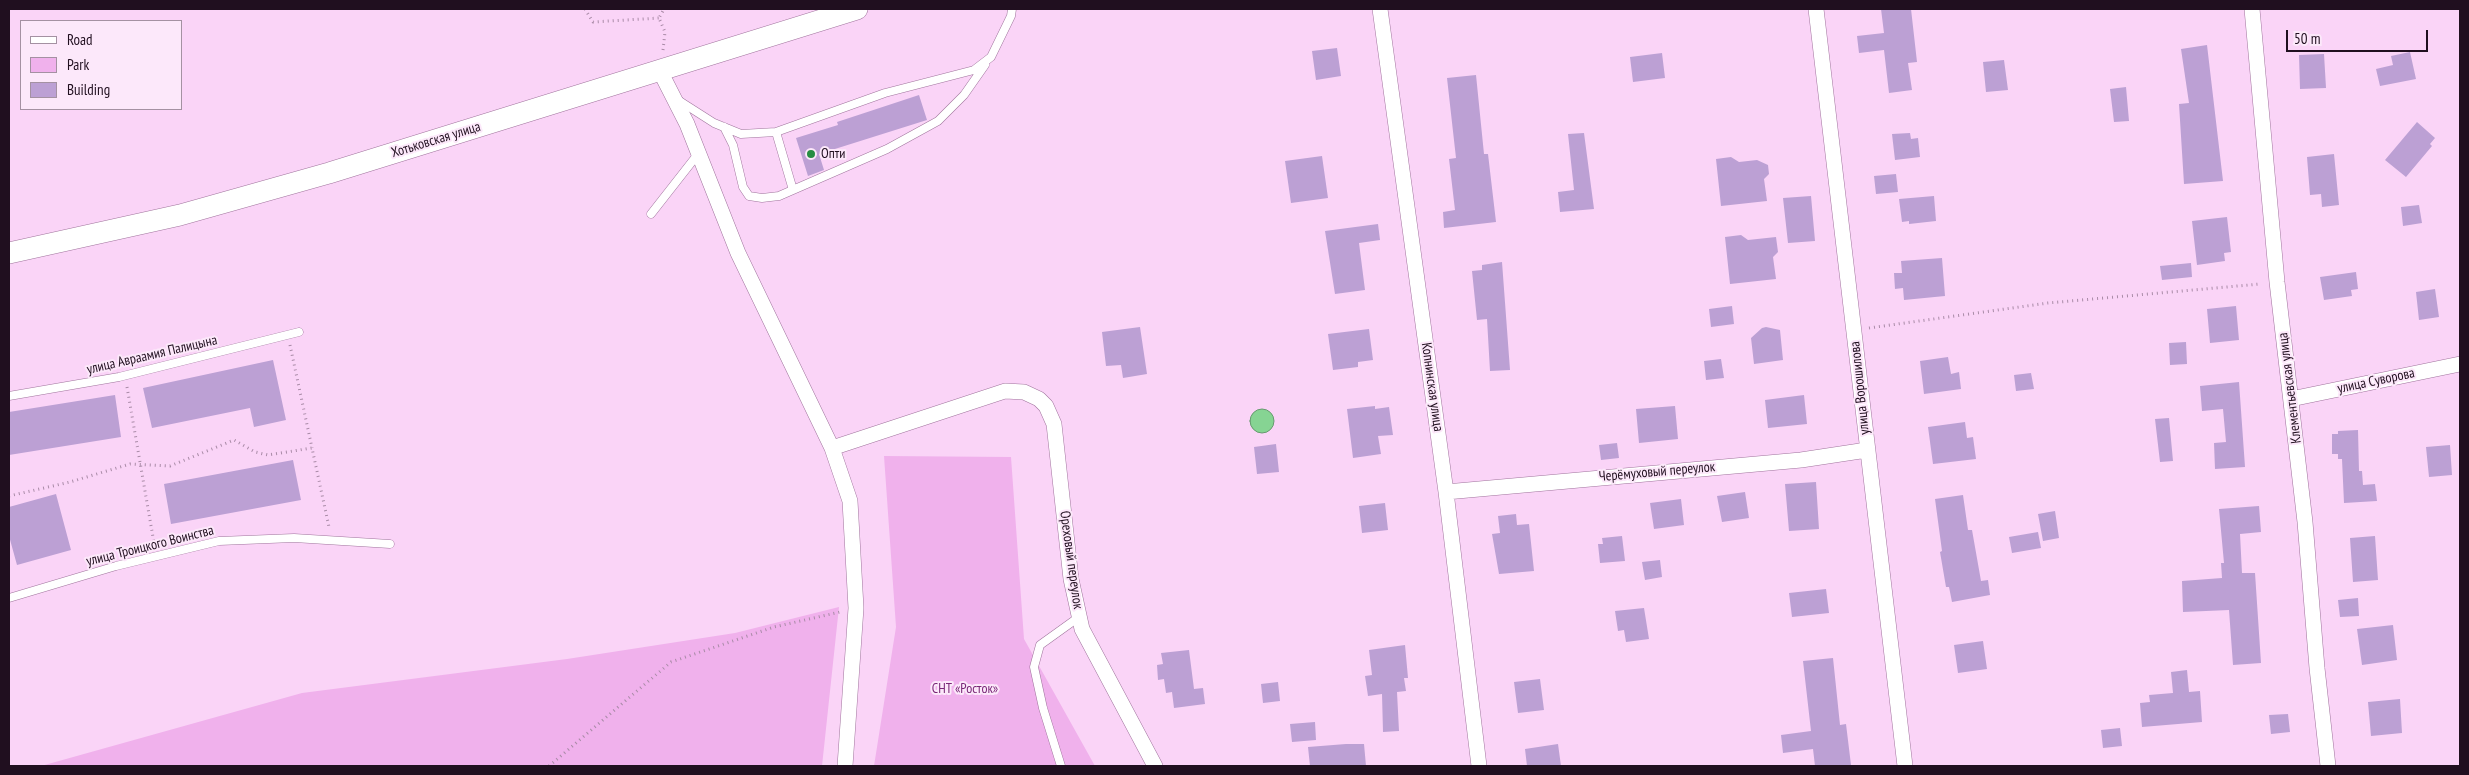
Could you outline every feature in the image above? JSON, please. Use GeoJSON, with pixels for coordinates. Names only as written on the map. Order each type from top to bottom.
{"type":"FeatureCollection","features":[{"type":"Feature","properties":{"kind":"main road","name":"Хотьковская улица"},"geometry":{"type":"LineString","coordinates":[[9,253],[180,215],[310,179],[857,9]]}},
{"type":"Feature","properties":{"kind":"street","name":"Копнинская улица"},"geometry":{"type":"LineString","coordinates":[[1380,9],[1446,492],[1478,765]]}},
{"type":"Feature","properties":{"kind":"street","name":"улица Ворошилова"},"geometry":{"type":"LineString","coordinates":[[1816,9],[1905,766]]}},
{"type":"Feature","properties":{"kind":"street","name":"Клементьевская улица"},"geometry":{"type":"LineString","coordinates":[[2252,9],[2277,282],[2291,399],[2328,766]]}},
{"type":"Feature","properties":{"kind":"street"},"geometry":{"type":"LineString","coordinates":[[660,71],[674,98],[738,253],[832,448],[850,501],[856,608],[845,766]]}},
{"type":"Feature","properties":{"kind":"street","name":"улица Суворова"},"geometry":{"type":"LineString","coordinates":[[2291,399],[2460,364]]}},
{"type":"Feature","properties":{"kind":"street","name":"Ореховый переулок"},"geometry":{"type":"LineString","coordinates":[[832,448],[1005,391],[1024,392],[1039,399],[1046,406],[1054,424],[1071,579],[1078,618],[1099,663],[1155,766]]}},
{"type":"Feature","properties":{"kind":"street","name":"Черёмуховый переулок"},"geometry":{"type":"LineString","coordinates":[[1446,492],[1801,460],[1867,450]]}},
{"type":"Feature","properties":{"kind":"lane"},"geometry":{"type":"LineString","coordinates":[[724,127],[733,145],[743,187],[748,196],[762,198],[779,196],[888,149],[938,121],[964,95],[991,58],[1011,16],[1012,9]]}},
{"type":"Feature","properties":{"kind":"lane"},"geometry":{"type":"LineString","coordinates":[[674,98],[714,123],[741,134],[776,132],[885,93],[974,70],[991,58]]}},
{"type":"Feature","properties":{"kind":"lane"},"geometry":{"type":"LineString","coordinates":[[776,132],[793,190]]}},
{"type":"Feature","properties":{"kind":"lane"},"geometry":{"type":"LineString","coordinates":[[651,214],[698,154]]}},
{"type":"Feature","properties":{"kind":"lane","name":"улица Авраамия Палицына"},"geometry":{"type":"LineString","coordinates":[[9,396],[125,376],[299,332]]}},
{"type":"Feature","properties":{"kind":"lane","name":"улица Троицкого Воинства"},"geometry":{"type":"LineString","coordinates":[[9,598],[157,556],[219,541],[294,538],[390,544]]}},
{"type":"Feature","properties":{"kind":"lane"},"geometry":{"type":"LineString","coordinates":[[1061,766],[1043,708],[1034,667],[1040,644],[1078,618]]}},
{"type":"Feature","properties":{"kind":"path"},"geometry":{"type":"LineString","coordinates":[[586,9],[593,22],[660,18]]}},
{"type":"Feature","properties":{"kind":"path"},"geometry":{"type":"LineString","coordinates":[[660,71],[665,32],[660,18],[664,9]]}},
{"type":"Feature","properties":{"kind":"path"},"geometry":{"type":"LineString","coordinates":[[1854,330],[2048,304],[2277,282]]}},
{"type":"Feature","properties":{"kind":"path"},"geometry":{"type":"LineString","coordinates":[[288,335],[332,540]]}},
{"type":"Feature","properties":{"kind":"path"},"geometry":{"type":"LineString","coordinates":[[125,376],[157,556]]}},
{"type":"Feature","properties":{"kind":"path"},"geometry":{"type":"LineString","coordinates":[[9,496],[70,482],[130,464],[170,466],[234,440],[255,452],[268,455],[312,448]]}},
{"type":"Feature","properties":{"kind":"path"},"geometry":{"type":"LineString","coordinates":[[549,766],[671,662],[774,627],[856,608]]}},
{"type":"Feature","properties":{"kind":"green space","name":"СНТ «Росток»"},"geometry":{"type":"Polygon","coordinates":[[[884,456],[1011,457],[1024,639],[1095,766],[874,766],[896,627],[884,456]]]}},
{"type":"Feature","properties":{"kind":"green space"},"geometry":{"type":"Polygon","coordinates":[[[839,607],[822,766],[41,766],[302,693],[567,659],[735,633],[839,607]]]}},
{"type":"Feature","properties":{"kind":"shaded area"},"geometry":{"type":"Polygon","coordinates":[[[1262,409],[1270,413],[1274,421],[1270,429],[1262,433],[1254,429],[1250,421],[1254,413],[1262,409]]]}},
{"type":"Feature","properties":{"kind":"building"},"geometry":{"type":"Polygon","coordinates":[[[1881,9],[1911,9],[1917,62],[1908,63],[1912,90],[1889,93],[1884,50],[1859,53],[1857,36],[1884,33],[1881,9]]]}},
{"type":"Feature","properties":{"kind":"building"},"geometry":{"type":"Polygon","coordinates":[[[2207,45],[2223,181],[2184,184],[2179,104],[2189,103],[2181,49],[2207,45]]]}},
{"type":"Feature","properties":{"kind":"building"},"geometry":{"type":"Polygon","coordinates":[[[1337,48],[1341,76],[1316,80],[1312,51],[1337,48]]]}},
{"type":"Feature","properties":{"kind":"building"},"geometry":{"type":"Polygon","coordinates":[[[2410,52],[2416,79],[2380,86],[2376,69],[2393,65],[2391,56],[2410,52]]]}},
{"type":"Feature","properties":{"kind":"building"},"geometry":{"type":"Polygon","coordinates":[[[1662,53],[1665,78],[1633,82],[1630,57],[1662,53]]]}},
{"type":"Feature","properties":{"kind":"building"},"geometry":{"type":"Polygon","coordinates":[[[2324,54],[2326,88],[2300,89],[2299,55],[2324,54]]]}},
{"type":"Feature","properties":{"kind":"building"},"geometry":{"type":"Polygon","coordinates":[[[2004,60],[2008,90],[1986,92],[1983,62],[2004,60]]]}},
{"type":"Feature","properties":{"kind":"building"},"geometry":{"type":"Polygon","coordinates":[[[1476,75],[1484,154],[1488,154],[1496,222],[1444,228],[1443,212],[1455,210],[1449,159],[1456,158],[1447,78],[1476,75]]]}},
{"type":"Feature","properties":{"kind":"building"},"geometry":{"type":"Polygon","coordinates":[[[2126,87],[2129,121],[2114,122],[2110,89],[2126,87]]]}},
{"type":"Feature","properties":{"kind":"building"},"geometry":{"type":"Polygon","coordinates":[[[919,95],[927,120],[819,154],[824,170],[808,176],[796,138],[838,125],[837,122],[919,95]]]}},
{"type":"Feature","properties":{"kind":"building"},"geometry":{"type":"Polygon","coordinates":[[[2417,122],[2435,138],[2430,144],[2432,146],[2406,177],[2385,160],[2417,122]]]}},
{"type":"Feature","properties":{"kind":"building"},"geometry":{"type":"Polygon","coordinates":[[[1584,133],[1594,209],[1560,212],[1558,192],[1574,190],[1568,134],[1584,133]]]}},
{"type":"Feature","properties":{"kind":"building"},"geometry":{"type":"Polygon","coordinates":[[[1910,133],[1911,139],[1918,138],[1920,157],[1895,160],[1892,134],[1910,133]]]}},
{"type":"Feature","properties":{"kind":"building"},"geometry":{"type":"Polygon","coordinates":[[[2334,154],[2339,205],[2322,207],[2321,194],[2310,195],[2307,157],[2334,154]]]}},
{"type":"Feature","properties":{"kind":"building"},"geometry":{"type":"Polygon","coordinates":[[[1322,156],[1328,198],[1291,203],[1285,161],[1322,156]]]}},
{"type":"Feature","properties":{"kind":"building"},"geometry":{"type":"Polygon","coordinates":[[[1731,157],[1739,162],[1757,160],[1768,165],[1769,174],[1764,179],[1767,201],[1721,206],[1716,159],[1731,157]]]}},
{"type":"Feature","properties":{"kind":"building"},"geometry":{"type":"Polygon","coordinates":[[[1896,174],[1898,192],[1876,194],[1874,176],[1896,174]]]}},
{"type":"Feature","properties":{"kind":"building"},"geometry":{"type":"Polygon","coordinates":[[[1811,196],[1815,241],[1788,243],[1783,198],[1811,196]]]}},
{"type":"Feature","properties":{"kind":"building"},"geometry":{"type":"Polygon","coordinates":[[[1934,196],[1936,221],[1909,224],[1909,221],[1902,222],[1899,199],[1934,196]]]}},
{"type":"Feature","properties":{"kind":"building"},"geometry":{"type":"Polygon","coordinates":[[[2419,205],[2422,223],[2403,226],[2401,207],[2419,205]]]}},
{"type":"Feature","properties":{"kind":"building"},"geometry":{"type":"Polygon","coordinates":[[[2227,217],[2231,252],[2224,253],[2225,261],[2197,265],[2192,221],[2227,217]]]}},
{"type":"Feature","properties":{"kind":"building"},"geometry":{"type":"Polygon","coordinates":[[[1378,224],[1380,240],[1359,243],[1365,290],[1335,294],[1325,231],[1378,224]]]}},
{"type":"Feature","properties":{"kind":"building"},"geometry":{"type":"Polygon","coordinates":[[[1741,235],[1748,240],[1776,237],[1778,252],[1773,257],[1776,279],[1730,284],[1725,237],[1741,235]]]}},
{"type":"Feature","properties":{"kind":"building"},"geometry":{"type":"Polygon","coordinates":[[[1942,258],[1945,296],[1904,300],[1903,288],[1895,289],[1894,273],[1902,273],[1901,261],[1942,258]]]}},
{"type":"Feature","properties":{"kind":"building"},"geometry":{"type":"Polygon","coordinates":[[[1502,262],[1510,370],[1490,371],[1487,319],[1477,320],[1472,271],[1482,270],[1482,265],[1502,262]]]}},
{"type":"Feature","properties":{"kind":"building"},"geometry":{"type":"Polygon","coordinates":[[[2191,263],[2192,277],[2162,280],[2160,266],[2191,263]]]}},
{"type":"Feature","properties":{"kind":"building"},"geometry":{"type":"Polygon","coordinates":[[[2356,272],[2358,289],[2351,290],[2352,296],[2324,300],[2320,277],[2356,272]]]}},
{"type":"Feature","properties":{"kind":"building"},"geometry":{"type":"Polygon","coordinates":[[[2435,289],[2439,317],[2419,320],[2416,292],[2435,289]]]}},
{"type":"Feature","properties":{"kind":"building"},"geometry":{"type":"Polygon","coordinates":[[[1732,306],[1734,324],[1711,327],[1709,309],[1732,306]]]}},
{"type":"Feature","properties":{"kind":"building"},"geometry":{"type":"Polygon","coordinates":[[[2236,306],[2239,340],[2210,343],[2207,309],[2236,306]]]}},
{"type":"Feature","properties":{"kind":"building"},"geometry":{"type":"Polygon","coordinates":[[[1140,327],[1147,374],[1123,378],[1121,365],[1106,366],[1102,332],[1140,327]]]}},
{"type":"Feature","properties":{"kind":"building"},"geometry":{"type":"Polygon","coordinates":[[[1762,328],[1780,330],[1783,360],[1754,364],[1751,338],[1762,328]]]}},
{"type":"Feature","properties":{"kind":"building"},"geometry":{"type":"Polygon","coordinates":[[[1369,329],[1373,360],[1358,362],[1358,367],[1333,370],[1328,334],[1369,329]]]}},
{"type":"Feature","properties":{"kind":"building"},"geometry":{"type":"Polygon","coordinates":[[[2186,342],[2187,364],[2170,365],[2169,343],[2186,342]]]}},
{"type":"Feature","properties":{"kind":"building"},"geometry":{"type":"Polygon","coordinates":[[[1948,357],[1951,374],[1959,372],[1961,389],[1924,394],[1920,361],[1948,357]]]}},
{"type":"Feature","properties":{"kind":"building"},"geometry":{"type":"Polygon","coordinates":[[[1721,359],[1724,378],[1706,380],[1704,361],[1721,359]]]}},
{"type":"Feature","properties":{"kind":"building"},"geometry":{"type":"Polygon","coordinates":[[[273,360],[286,420],[254,427],[250,408],[152,428],[143,388],[273,360]]]}},
{"type":"Feature","properties":{"kind":"building"},"geometry":{"type":"Polygon","coordinates":[[[2031,373],[2034,389],[2016,391],[2014,375],[2031,373]]]}},
{"type":"Feature","properties":{"kind":"building"},"geometry":{"type":"Polygon","coordinates":[[[2239,382],[2245,467],[2215,469],[2214,443],[2226,442],[2223,409],[2202,411],[2200,386],[2239,382]]]}},
{"type":"Feature","properties":{"kind":"building"},"geometry":{"type":"Polygon","coordinates":[[[115,395],[121,437],[9,455],[9,412],[115,395]]]}},
{"type":"Feature","properties":{"kind":"building"},"geometry":{"type":"Polygon","coordinates":[[[1804,395],[1807,424],[1768,428],[1765,400],[1804,395]]]}},
{"type":"Feature","properties":{"kind":"building"},"geometry":{"type":"Polygon","coordinates":[[[1375,406],[1375,409],[1389,407],[1393,435],[1378,436],[1381,454],[1353,458],[1347,409],[1375,406]]]}},
{"type":"Feature","properties":{"kind":"building"},"geometry":{"type":"Polygon","coordinates":[[[1675,406],[1678,439],[1639,443],[1636,409],[1675,406]]]}},
{"type":"Feature","properties":{"kind":"building"},"geometry":{"type":"Polygon","coordinates":[[[2169,418],[2173,461],[2160,462],[2155,419],[2169,418]]]}},
{"type":"Feature","properties":{"kind":"building"},"geometry":{"type":"Polygon","coordinates":[[[1965,422],[1967,438],[1973,437],[1976,459],[1933,464],[1928,427],[1965,422]]]}},
{"type":"Feature","properties":{"kind":"building"},"geometry":{"type":"Polygon","coordinates":[[[2358,430],[2359,471],[2362,471],[2363,485],[2375,484],[2377,501],[2344,503],[2342,459],[2338,459],[2338,454],[2332,454],[2332,434],[2338,434],[2338,431],[2358,430]]]}},
{"type":"Feature","properties":{"kind":"building"},"geometry":{"type":"Polygon","coordinates":[[[1617,443],[1619,458],[1601,460],[1599,445],[1617,443]]]}},
{"type":"Feature","properties":{"kind":"building"},"geometry":{"type":"Polygon","coordinates":[[[1276,444],[1279,472],[1257,474],[1254,447],[1276,444]]]}},
{"type":"Feature","properties":{"kind":"building"},"geometry":{"type":"Polygon","coordinates":[[[2450,445],[2452,475],[2429,477],[2426,447],[2450,445]]]}},
{"type":"Feature","properties":{"kind":"building"},"geometry":{"type":"Polygon","coordinates":[[[293,460],[301,500],[171,524],[164,484],[293,460]]]}},
{"type":"Feature","properties":{"kind":"building"},"geometry":{"type":"Polygon","coordinates":[[[1816,482],[1819,529],[1789,531],[1785,484],[1816,482]]]}},
{"type":"Feature","properties":{"kind":"building"},"geometry":{"type":"Polygon","coordinates":[[[1745,492],[1749,518],[1722,522],[1717,496],[1745,492]]]}},
{"type":"Feature","properties":{"kind":"building"},"geometry":{"type":"Polygon","coordinates":[[[56,494],[71,550],[17,565],[9,536],[9,507],[56,494]]]}},
{"type":"Feature","properties":{"kind":"building"},"geometry":{"type":"Polygon","coordinates":[[[1963,495],[1968,530],[1972,530],[1981,581],[1988,580],[1990,595],[1952,602],[1949,587],[1946,587],[1940,552],[1942,551],[1935,499],[1963,495]]]}},
{"type":"Feature","properties":{"kind":"building"},"geometry":{"type":"Polygon","coordinates":[[[1681,499],[1684,525],[1654,529],[1650,503],[1681,499]]]}},
{"type":"Feature","properties":{"kind":"building"},"geometry":{"type":"Polygon","coordinates":[[[1385,503],[1388,530],[1362,533],[1359,506],[1385,503]]]}},
{"type":"Feature","properties":{"kind":"building"},"geometry":{"type":"Polygon","coordinates":[[[2259,506],[2261,532],[2240,534],[2242,573],[2255,573],[2261,663],[2233,665],[2229,610],[2183,612],[2182,581],[2222,578],[2221,563],[2224,563],[2219,509],[2259,506]]]}},
{"type":"Feature","properties":{"kind":"building"},"geometry":{"type":"Polygon","coordinates":[[[2055,511],[2059,538],[2043,541],[2038,514],[2055,511]]]}},
{"type":"Feature","properties":{"kind":"building"},"geometry":{"type":"Polygon","coordinates":[[[1516,514],[1517,525],[1529,524],[1534,571],[1499,574],[1492,534],[1500,533],[1498,516],[1516,514]]]}},
{"type":"Feature","properties":{"kind":"building"},"geometry":{"type":"Polygon","coordinates":[[[2038,532],[2041,548],[2012,553],[2009,537],[2038,532]]]}},
{"type":"Feature","properties":{"kind":"building"},"geometry":{"type":"Polygon","coordinates":[[[1622,536],[1625,561],[1600,563],[1598,544],[1603,544],[1602,538],[1622,536]]]}},
{"type":"Feature","properties":{"kind":"building"},"geometry":{"type":"Polygon","coordinates":[[[2375,536],[2378,580],[2353,582],[2350,538],[2375,536]]]}},
{"type":"Feature","properties":{"kind":"building"},"geometry":{"type":"Polygon","coordinates":[[[1660,560],[1662,577],[1645,580],[1642,562],[1660,560]]]}},
{"type":"Feature","properties":{"kind":"building"},"geometry":{"type":"Polygon","coordinates":[[[1826,589],[1829,613],[1792,617],[1789,593],[1826,589]]]}},
{"type":"Feature","properties":{"kind":"building"},"geometry":{"type":"Polygon","coordinates":[[[2358,598],[2359,616],[2340,617],[2338,600],[2358,598]]]}},
{"type":"Feature","properties":{"kind":"building"},"geometry":{"type":"Polygon","coordinates":[[[1644,608],[1649,639],[1626,642],[1624,630],[1618,631],[1615,611],[1644,608]]]}},
{"type":"Feature","properties":{"kind":"building"},"geometry":{"type":"Polygon","coordinates":[[[2393,625],[2397,660],[2362,665],[2357,629],[2393,625]]]}},
{"type":"Feature","properties":{"kind":"building"},"geometry":{"type":"Polygon","coordinates":[[[1983,641],[1987,669],[1958,673],[1954,645],[1983,641]]]}},
{"type":"Feature","properties":{"kind":"building"},"geometry":{"type":"Polygon","coordinates":[[[1405,645],[1408,678],[1404,678],[1406,691],[1397,692],[1399,731],[1383,732],[1382,694],[1368,696],[1365,676],[1372,675],[1369,650],[1405,645]]]}},
{"type":"Feature","properties":{"kind":"building"},"geometry":{"type":"Polygon","coordinates":[[[1189,650],[1194,689],[1203,688],[1205,704],[1174,708],[1172,692],[1166,693],[1164,679],[1158,680],[1157,665],[1163,664],[1161,653],[1189,650]]]}},
{"type":"Feature","properties":{"kind":"building"},"geometry":{"type":"Polygon","coordinates":[[[1833,658],[1840,725],[1846,724],[1851,765],[1815,766],[1813,749],[1783,753],[1781,735],[1811,731],[1803,661],[1833,658]]]}},
{"type":"Feature","properties":{"kind":"building"},"geometry":{"type":"Polygon","coordinates":[[[2187,670],[2189,692],[2200,691],[2202,722],[2142,727],[2140,703],[2150,702],[2149,695],[2173,693],[2171,672],[2187,670]]]}},
{"type":"Feature","properties":{"kind":"building"},"geometry":{"type":"Polygon","coordinates":[[[1540,679],[1544,710],[1518,713],[1514,682],[1540,679]]]}},
{"type":"Feature","properties":{"kind":"building"},"geometry":{"type":"Polygon","coordinates":[[[1278,682],[1280,701],[1263,703],[1261,684],[1278,682]]]}},
{"type":"Feature","properties":{"kind":"building"},"geometry":{"type":"Polygon","coordinates":[[[2400,699],[2402,733],[2371,736],[2368,702],[2400,699]]]}},
{"type":"Feature","properties":{"kind":"building"},"geometry":{"type":"Polygon","coordinates":[[[2288,714],[2290,732],[2271,734],[2269,715],[2288,714]]]}},
{"type":"Feature","properties":{"kind":"building"},"geometry":{"type":"Polygon","coordinates":[[[1315,722],[1316,740],[1292,742],[1290,724],[1315,722]]]}},
{"type":"Feature","properties":{"kind":"building"},"geometry":{"type":"Polygon","coordinates":[[[2120,728],[2122,746],[2103,748],[2101,730],[2120,728]]]}},
{"type":"Feature","properties":{"kind":"building"},"geometry":{"type":"Polygon","coordinates":[[[1364,744],[1366,766],[1310,766],[1308,747],[1364,744]]]}},
{"type":"Feature","properties":{"kind":"building"},"geometry":{"type":"Polygon","coordinates":[[[1558,744],[1561,766],[1527,766],[1525,749],[1558,744]]]}},
{"type":"Feature","properties":{"kind":"place","name":"Опти"},"geometry":{"type":"Point","coordinates":[811,154]}}]}
